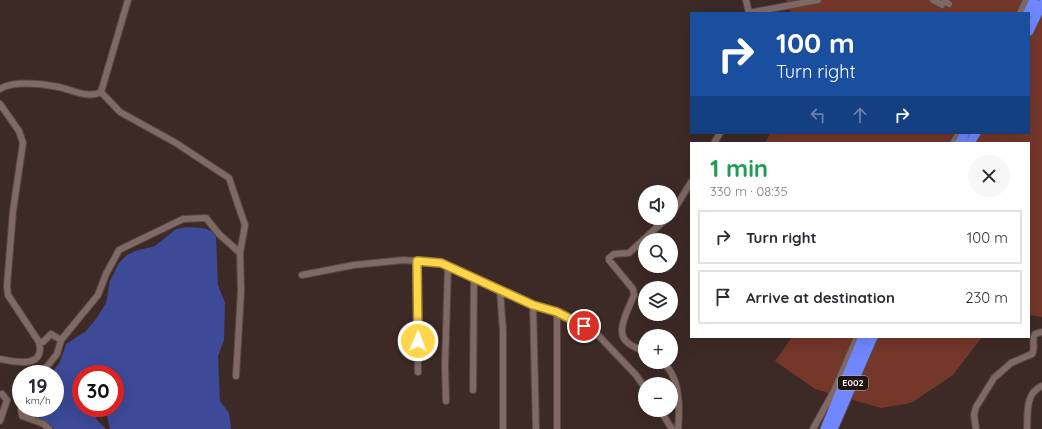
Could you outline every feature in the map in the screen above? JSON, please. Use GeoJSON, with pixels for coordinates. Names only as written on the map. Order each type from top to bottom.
{"type":"FeatureCollection","features":[{"type":"Feature","properties":{"kind":"highway"},"geometry":{"type":"LineString","coordinates":[[1028,12],[1034,0]]}},
{"type":"Feature","properties":{"kind":"highway"},"geometry":{"type":"LineString","coordinates":[[1030,29],[1042,4]]}},
{"type":"Feature","properties":{"kind":"highway","name":"E002"},"geometry":{"type":"LineString","coordinates":[[825,429],[863,338]]}},
{"type":"Feature","properties":{"kind":"highway","name":"E002"},"geometry":{"type":"LineString","coordinates":[[833,429],[873,338]]}},
{"type":"Feature","properties":{"kind":"street"},"geometry":{"type":"LineString","coordinates":[[102,92],[128,0]]}},
{"type":"Feature","properties":{"kind":"street"},"geometry":{"type":"LineString","coordinates":[[746,0],[749,12]]}},
{"type":"Feature","properties":{"kind":"street"},"geometry":{"type":"LineString","coordinates":[[754,12],[818,0]]}},
{"type":"Feature","properties":{"kind":"street"},"geometry":{"type":"LineString","coordinates":[[933,0],[945,3]]}},
{"type":"Feature","properties":{"kind":"street"},"geometry":{"type":"LineString","coordinates":[[1020,12],[1026,0]]}},
{"type":"Feature","properties":{"kind":"street"},"geometry":{"type":"LineString","coordinates":[[0,89],[5,86],[26,84],[59,87],[91,95],[102,92]]}},
{"type":"Feature","properties":{"kind":"street"},"geometry":{"type":"LineString","coordinates":[[102,92],[120,112],[176,143],[228,178],[245,225],[240,252],[240,291],[236,376]]}},
{"type":"Feature","properties":{"kind":"street"},"geometry":{"type":"LineString","coordinates":[[0,104],[19,131],[23,143],[13,211],[7,286],[8,295],[39,342],[39,353],[30,362],[21,363],[0,359]]}},
{"type":"Feature","properties":{"kind":"street"},"geometry":{"type":"LineString","coordinates":[[678,203],[690,184]]}},
{"type":"Feature","properties":{"kind":"street"},"geometry":{"type":"LineString","coordinates":[[48,365],[57,354],[61,340],[98,295],[106,274],[119,250],[183,219],[206,218],[219,234],[240,252]]}},
{"type":"Feature","properties":{"kind":"street"},"geometry":{"type":"LineString","coordinates":[[638,348],[626,341],[622,336],[622,329],[634,295],[633,290],[609,258],[614,254],[629,253],[659,225]]}},
{"type":"Feature","properties":{"kind":"street"},"geometry":{"type":"LineString","coordinates":[[302,275],[354,265],[404,260],[441,263],[533,305],[557,312],[597,334],[638,378]]}},
{"type":"Feature","properties":{"kind":"street"},"geometry":{"type":"LineString","coordinates":[[417,261],[418,372]]}},
{"type":"Feature","properties":{"kind":"street"},"geometry":{"type":"LineString","coordinates":[[446,401],[445,366],[448,266]]}},
{"type":"Feature","properties":{"kind":"street"},"geometry":{"type":"LineString","coordinates":[[473,390],[474,278]]}},
{"type":"Feature","properties":{"kind":"street"},"geometry":{"type":"LineString","coordinates":[[500,290],[503,331],[504,429]]}},
{"type":"Feature","properties":{"kind":"street"},"geometry":{"type":"LineString","coordinates":[[533,305],[536,429]]}},
{"type":"Feature","properties":{"kind":"street"},"geometry":{"type":"LineString","coordinates":[[557,312],[557,429]]}},
{"type":"Feature","properties":{"kind":"street"},"geometry":{"type":"LineString","coordinates":[[976,429],[974,415],[976,407],[994,378],[1011,363],[1032,354],[1034,352],[1034,336],[1035,334],[1042,332]]}},
{"type":"Feature","properties":{"kind":"street"},"geometry":{"type":"LineString","coordinates":[[39,342],[43,342],[51,334],[61,340]]}},
{"type":"Feature","properties":{"kind":"street"},"geometry":{"type":"LineString","coordinates":[[813,429],[834,391],[857,338]]}},
{"type":"Feature","properties":{"kind":"street"},"geometry":{"type":"LineString","coordinates":[[669,369],[675,382],[680,410],[678,429]]}},
{"type":"Feature","properties":{"kind":"street"},"geometry":{"type":"LineString","coordinates":[[1027,429],[1029,398],[1034,390],[1042,386]]}},
{"type":"Feature","properties":{"kind":"street"},"geometry":{"type":"LineString","coordinates":[[0,421],[7,400],[2,394]]}},
{"type":"Feature","properties":{"kind":"street"},"geometry":{"type":"LineString","coordinates":[[25,417],[44,424],[49,429]]}},
{"type":"Feature","properties":{"kind":"street"},"geometry":{"type":"LineString","coordinates":[[664,417],[672,429]]}},
{"type":"Feature","properties":{"kind":"shaded area"},"geometry":{"type":"Polygon","coordinates":[[[786,0],[1042,0],[1042,317],[1030,315],[1030,142],[766,142],[770,134],[1030,134],[1030,12],[791,12],[786,0]]]}},
{"type":"Feature","properties":{"kind":"shaded area"},"geometry":{"type":"Polygon","coordinates":[[[791,338],[981,338],[953,375],[911,403],[881,408],[815,389],[775,361],[791,338]]]}},
{"type":"Feature","properties":{"kind":"water"},"geometry":{"type":"Polygon","coordinates":[[[187,227],[200,228],[211,231],[216,238],[218,285],[225,303],[224,340],[218,356],[220,401],[229,413],[231,429],[110,429],[107,417],[124,417],[124,365],[72,365],[72,417],[96,417],[97,420],[106,429],[54,429],[50,424],[33,417],[64,417],[64,365],[58,365],[66,344],[86,331],[106,303],[110,281],[119,263],[127,255],[135,251],[155,246],[176,229],[187,227]]]}},
{"type":"Feature","properties":{"kind":"route"},"geometry":{"type":"LineString","coordinates":[[418,341],[419,296],[417,261],[441,263],[533,305],[557,312],[584,326]]}}]}
